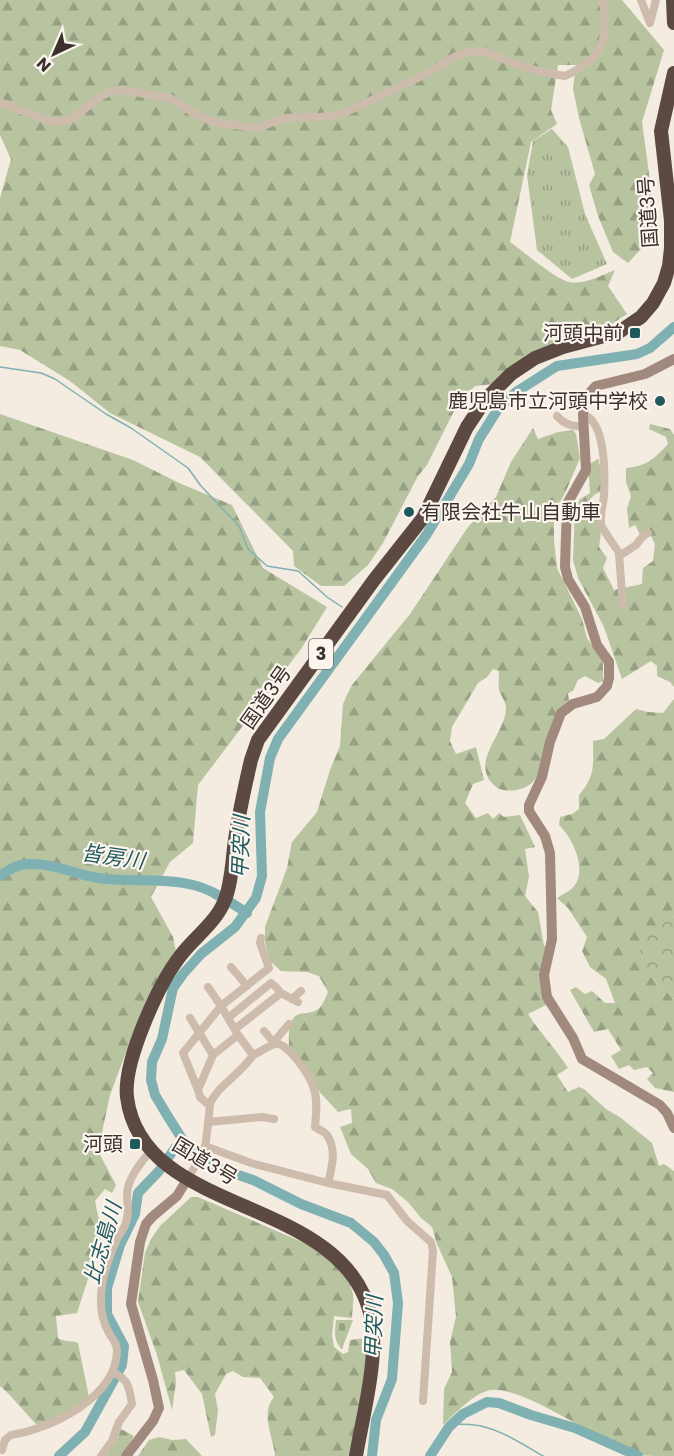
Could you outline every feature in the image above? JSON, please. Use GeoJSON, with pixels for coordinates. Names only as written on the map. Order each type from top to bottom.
{"type":"FeatureCollection","features":[{"type":"Feature","properties":{"kind":"highway"},"geometry":{"type":"LineString","coordinates":[[673,0],[674,23]]}},
{"type":"Feature","properties":{"kind":"highway","name":"国道3号"},"geometry":{"type":"LineString","coordinates":[[356,1456],[373,1343],[368,1305],[354,1276],[336,1256],[310,1238],[199,1185],[190,1175],[161,1159],[135,1126],[129,1109],[126,1085],[129,1064],[162,984],[180,956],[224,903],[251,760],[258,740],[374,580],[423,518],[467,427],[485,400],[512,374],[535,358],[554,350],[619,332],[641,317],[653,303],[664,283],[669,266],[672,221],[661,131],[674,73]]}},
{"type":"Feature","properties":{"kind":"street"},"geometry":{"type":"LineString","coordinates":[[0,102],[55,122],[70,120],[100,97],[111,91],[122,90],[170,98],[200,117],[257,128],[285,118],[340,115],[426,74],[456,56],[469,52],[485,52],[542,72],[565,76],[570,74],[596,54],[602,42],[604,9],[601,0]]}},
{"type":"Feature","properties":{"kind":"street"},"geometry":{"type":"LineString","coordinates":[[641,0],[650,23],[656,0]]}},
{"type":"Feature","properties":{"kind":"street"},"geometry":{"type":"LineString","coordinates":[[674,358],[645,374],[596,386],[584,399],[586,470],[585,476],[571,497],[566,512],[565,567],[568,579],[585,607],[597,645],[609,662],[610,671],[607,686],[597,697],[573,704],[561,713],[550,742],[542,777],[529,805],[529,811],[545,836],[550,853],[552,939],[545,966],[545,985],[551,1006],[570,1032],[582,1059],[660,1106],[667,1113],[674,1128]]}},
{"type":"Feature","properties":{"kind":"street"},"geometry":{"type":"LineString","coordinates":[[583,415],[588,416],[595,423],[603,442],[604,495],[600,523],[619,554],[623,606]]}},
{"type":"Feature","properties":{"kind":"street"},"geometry":{"type":"LineString","coordinates":[[557,416],[569,426],[584,427]]}},
{"type":"Feature","properties":{"kind":"street"},"geometry":{"type":"LineString","coordinates":[[619,554],[633,548],[648,533]]}},
{"type":"Feature","properties":{"kind":"street"},"geometry":{"type":"LineString","coordinates":[[209,1105],[200,1097],[183,1053],[221,1006],[269,968],[260,943],[261,938]]}},
{"type":"Feature","properties":{"kind":"street"},"geometry":{"type":"LineString","coordinates":[[231,967],[247,986]]}},
{"type":"Feature","properties":{"kind":"street"},"geometry":{"type":"LineString","coordinates":[[228,1018],[273,985],[281,993],[295,1000],[301,991]]}},
{"type":"Feature","properties":{"kind":"street"},"geometry":{"type":"LineString","coordinates":[[208,987],[253,1055]]}},
{"type":"Feature","properties":{"kind":"street"},"geometry":{"type":"LineString","coordinates":[[198,1090],[213,1055],[281,993]]}},
{"type":"Feature","properties":{"kind":"street"},"geometry":{"type":"LineString","coordinates":[[190,1018],[213,1055]]}},
{"type":"Feature","properties":{"kind":"street"},"geometry":{"type":"LineString","coordinates":[[276,1044],[277,1038],[289,1024]]}},
{"type":"Feature","properties":{"kind":"street"},"geometry":{"type":"LineString","coordinates":[[264,1031],[276,1044]]}},
{"type":"Feature","properties":{"kind":"street"},"geometry":{"type":"LineString","coordinates":[[126,1456],[153,1421],[159,1408],[131,1304],[140,1242],[146,1224],[177,1196],[205,1148],[209,1105],[214,1095],[253,1055],[276,1044],[282,1045],[290,1052],[307,1074],[314,1088],[315,1127],[325,1133],[334,1156],[328,1183]]}},
{"type":"Feature","properties":{"kind":"street"},"geometry":{"type":"LineString","coordinates":[[209,1122],[262,1116],[274,1119]]}},
{"type":"Feature","properties":{"kind":"street"},"geometry":{"type":"LineString","coordinates":[[205,1148],[328,1183],[387,1195],[407,1221],[431,1242],[433,1251],[423,1401]]}},
{"type":"Feature","properties":{"kind":"street"},"geometry":{"type":"LineString","coordinates":[[2,1452],[5,1440],[11,1435],[57,1422],[77,1410],[96,1393],[113,1372],[117,1349],[103,1318],[101,1302],[103,1286],[113,1249],[125,1226],[128,1214],[127,1193],[131,1179],[161,1159]]}},
{"type":"Feature","properties":{"kind":"street"},"geometry":{"type":"LineString","coordinates":[[101,1456],[112,1442],[119,1422],[132,1406],[129,1387],[123,1378],[113,1372]]}},
{"type":"Feature","properties":{"kind":"green space"},"geometry":{"type":"Polygon","coordinates":[[[0,0],[622,0],[664,50],[642,122],[657,232],[628,263],[613,252],[598,216],[589,185],[595,174],[573,89],[576,65],[558,65],[551,110],[557,124],[531,142],[510,242],[548,270],[569,282],[587,281],[615,270],[608,286],[627,314],[607,327],[548,346],[494,384],[475,386],[458,403],[427,465],[418,476],[383,543],[368,565],[344,586],[321,586],[294,566],[293,551],[200,457],[110,413],[70,381],[20,350],[0,346],[0,198],[11,159],[0,135],[0,0]]]}},
{"type":"Feature","properties":{"kind":"green space"},"geometry":{"type":"Polygon","coordinates":[[[552,129],[568,147],[585,214],[607,264],[572,279],[537,250],[527,175],[533,141],[552,129]]]}},
{"type":"Feature","properties":{"kind":"green space"},"geometry":{"type":"Polygon","coordinates":[[[0,414],[133,460],[179,483],[232,505],[263,568],[327,607],[301,649],[198,785],[193,843],[170,862],[151,897],[173,937],[177,956],[125,1055],[110,1095],[98,1151],[116,1185],[112,1193],[105,1189],[95,1201],[102,1235],[77,1313],[56,1316],[58,1338],[78,1343],[89,1397],[65,1414],[37,1425],[0,1386],[0,414]]]}},
{"type":"Feature","properties":{"kind":"green space"},"geometry":{"type":"Polygon","coordinates":[[[650,424],[670,429],[674,435],[674,687],[670,682],[657,676],[657,666],[651,661],[622,679],[604,627],[578,578],[573,560],[575,509],[580,499],[590,493],[588,465],[598,459],[607,491],[593,496],[585,508],[595,516],[600,524],[599,547],[607,558],[603,568],[614,590],[642,584],[643,568],[653,561],[655,544],[651,536],[642,538],[635,525],[629,528],[627,509],[631,496],[626,482],[626,468],[650,461],[668,444],[666,437],[649,429],[650,424]]]}},
{"type":"Feature","properties":{"kind":"green space"},"geometry":{"type":"Polygon","coordinates":[[[533,428],[538,439],[573,430],[576,434],[580,458],[566,491],[560,502],[553,506],[552,511],[557,568],[582,619],[587,638],[603,662],[603,681],[598,683],[585,676],[578,680],[573,691],[568,693],[569,701],[539,774],[532,783],[524,788],[502,790],[497,788],[488,777],[485,767],[506,708],[499,690],[499,671],[493,669],[478,683],[452,727],[450,741],[456,754],[476,747],[484,780],[473,784],[465,803],[476,818],[488,813],[493,819],[499,813],[504,817],[520,815],[535,847],[525,849],[529,877],[525,896],[538,912],[544,946],[555,945],[544,998],[546,1005],[528,1014],[568,1068],[557,1075],[568,1092],[579,1087],[584,1089],[606,1109],[652,1143],[659,1166],[664,1164],[674,1171],[674,1456],[637,1455],[542,1405],[505,1391],[491,1390],[478,1395],[443,1425],[444,1389],[452,1372],[450,1342],[456,1317],[452,1277],[432,1227],[392,1189],[376,1183],[368,1169],[351,1154],[340,1127],[352,1123],[351,1109],[338,1112],[316,1088],[289,1047],[289,1029],[295,1016],[317,1010],[328,992],[319,976],[307,972],[281,971],[270,961],[265,943],[265,927],[287,868],[292,842],[317,812],[340,746],[343,704],[352,685],[410,614],[468,527],[496,497],[511,462],[533,428]]]}},
{"type":"Feature","properties":{"kind":"green space"},"geometry":{"type":"Polygon","coordinates":[[[674,699],[674,916],[666,923],[647,973],[674,999],[674,1092],[655,1088],[647,1079],[653,1073],[647,1067],[634,1070],[629,1065],[619,1069],[611,1056],[621,1050],[608,1029],[594,1032],[570,990],[576,987],[585,994],[592,991],[605,1003],[615,1003],[606,979],[590,967],[582,951],[587,937],[568,908],[557,898],[570,890],[579,875],[578,857],[570,839],[559,825],[560,817],[572,814],[579,809],[579,795],[591,775],[593,741],[604,739],[636,709],[663,713],[674,699]]]}},
{"type":"Feature","properties":{"kind":"green space"},"geometry":{"type":"Polygon","coordinates":[[[674,916],[674,999],[647,973],[639,954],[645,938],[674,916]]]}},
{"type":"Feature","properties":{"kind":"green space"},"geometry":{"type":"Polygon","coordinates":[[[191,1197],[198,1197],[309,1245],[335,1266],[347,1280],[353,1294],[352,1318],[334,1316],[332,1335],[334,1347],[343,1354],[348,1352],[350,1340],[368,1338],[351,1456],[275,1456],[268,1418],[270,1404],[274,1397],[260,1378],[243,1377],[233,1371],[226,1374],[215,1394],[218,1410],[215,1435],[211,1437],[202,1394],[184,1370],[175,1372],[176,1383],[172,1410],[157,1355],[138,1302],[145,1253],[151,1239],[160,1226],[191,1197]]]}},
{"type":"Feature","properties":{"kind":"green space"},"geometry":{"type":"Polygon","coordinates":[[[336,1320],[353,1320],[342,1349],[336,1339],[336,1320]]]}},
{"type":"Feature","properties":{"kind":"green space"},"geometry":{"type":"Polygon","coordinates":[[[121,1429],[134,1436],[122,1456],[103,1456],[116,1442],[121,1429]]]}},
{"type":"Feature","properties":{"kind":"green space"},"geometry":{"type":"Polygon","coordinates":[[[159,1437],[172,1440],[186,1439],[202,1456],[138,1456],[149,1440],[159,1437]]]}},
{"type":"Feature","properties":{"kind":"waterway","name":"甲突川"},"geometry":{"type":"LineString","coordinates":[[372,1456],[376,1420],[392,1379],[398,1303],[394,1273],[384,1255],[374,1242],[351,1223],[301,1204],[253,1180],[212,1166],[200,1158],[184,1142],[155,1095],[151,1080],[152,1062],[162,1039],[173,988],[201,954],[235,927],[256,898],[262,876],[260,812],[270,758],[278,739],[427,534],[469,464],[479,439],[498,409],[516,392],[557,366],[637,354],[650,348],[674,327]]}},
{"type":"Feature","properties":{"kind":"waterway"},"geometry":{"type":"LineString","coordinates":[[0,367],[41,373],[55,379],[131,428],[188,468],[201,486],[239,526],[248,549],[267,566],[298,571],[342,607]]}},
{"type":"Feature","properties":{"kind":"waterway","name":"皆房川"},"geometry":{"type":"LineString","coordinates":[[0,876],[20,865],[41,864],[98,878],[177,882],[207,890],[221,897]]}},
{"type":"Feature","properties":{"kind":"waterway","name":"皆房川"},"geometry":{"type":"LineString","coordinates":[[230,902],[247,913]]}},
{"type":"Feature","properties":{"kind":"waterway","name":"比志島川"},"geometry":{"type":"LineString","coordinates":[[59,1456],[85,1432],[122,1365],[124,1346],[107,1314],[107,1288],[120,1245],[135,1214],[138,1193],[159,1171],[175,1148],[184,1142]]}},
{"type":"Feature","properties":{"kind":"waterway","name":"甲突川"},"geometry":{"type":"LineString","coordinates":[[430,1456],[449,1427],[463,1414],[487,1402],[499,1403],[575,1428],[638,1456]]}},
{"type":"Feature","properties":{"kind":"waterway"},"geometry":{"type":"LineString","coordinates":[[452,1424],[489,1428],[543,1456]]}},
{"type":"Feature","properties":{"kind":"place","name":"河頭中前"},"geometry":{"type":"Point","coordinates":[635,333]}},
{"type":"Feature","properties":{"kind":"place","name":"鹿児島市立河頭中学校"},"geometry":{"type":"Point","coordinates":[660,401]}},
{"type":"Feature","properties":{"kind":"place","name":"有限会社牛山自動車"},"geometry":{"type":"Point","coordinates":[409,512]}},
{"type":"Feature","properties":{"kind":"place","name":"河頭"},"geometry":{"type":"Point","coordinates":[135,1144]}}]}
